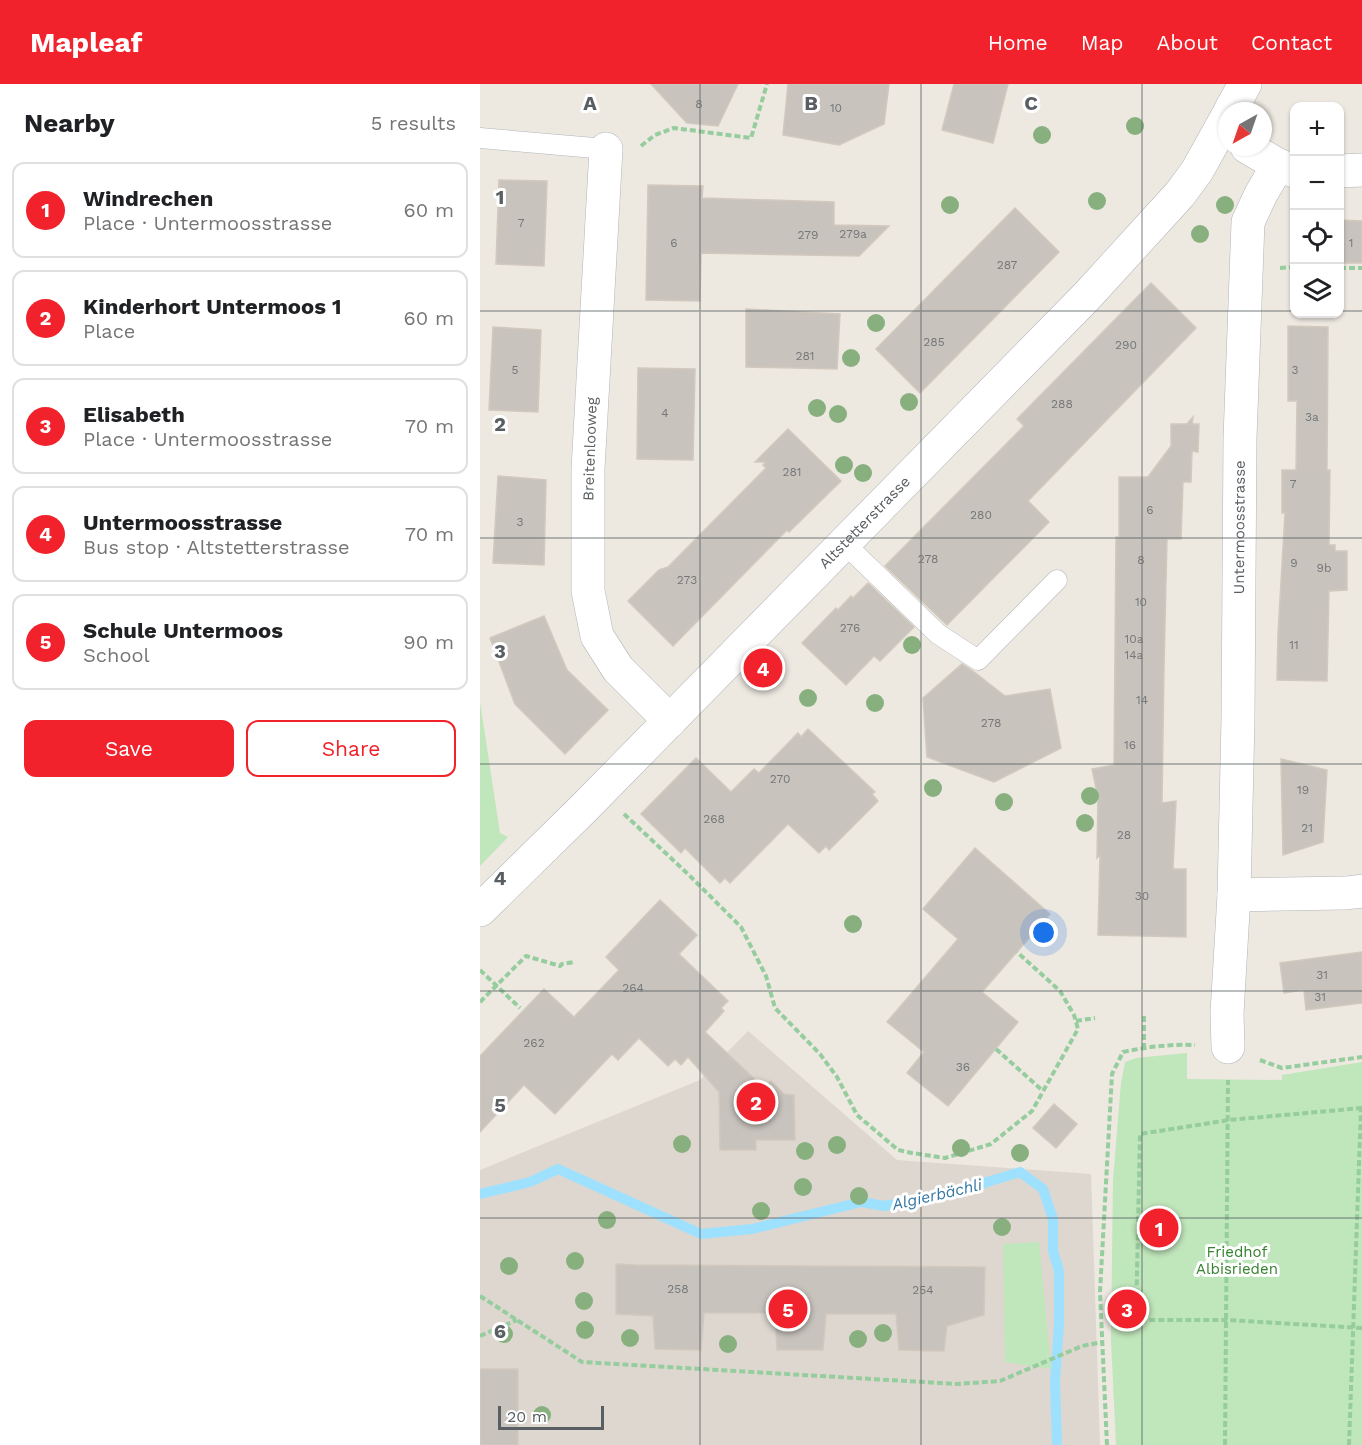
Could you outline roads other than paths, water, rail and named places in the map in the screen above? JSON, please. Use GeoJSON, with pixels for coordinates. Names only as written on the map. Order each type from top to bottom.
{"type":"FeatureCollection","features":[{"type":"Feature","properties":{"kind":"street","name":"Altstetterstrasse"},"geometry":{"type":"LineString","coordinates":[[1236,102],[1245,84]]}},
{"type":"Feature","properties":{"kind":"street","name":"Altstetterstrasse"},"geometry":{"type":"LineString","coordinates":[[480,910],[584,808],[1087,296],[1180,194],[1218,136]]}},
{"type":"Feature","properties":{"kind":"street","name":"Breitenlooweg"},"geometry":{"type":"LineString","coordinates":[[620,151],[588,469],[588,591],[597,636],[618,669],[670,721]]}},
{"type":"Feature","properties":{"kind":"street"},"geometry":{"type":"LineString","coordinates":[[1264,156],[1286,168]]}},
{"type":"Feature","properties":{"kind":"street","name":"Untermoosstrasse"},"geometry":{"type":"LineString","coordinates":[[1228,1047],[1227,1013],[1234,895],[1238,718],[1240,438],[1248,222],[1256,203],[1286,168]]}},
{"type":"Feature","properties":{"kind":"street"},"geometry":{"type":"LineString","coordinates":[[1344,171],[1362,170]]}},
{"type":"Feature","properties":{"kind":"street"},"geometry":{"type":"LineString","coordinates":[[1234,895],[1362,891]]}},
{"type":"Feature","properties":{"kind":"lane"},"geometry":{"type":"LineString","coordinates":[[480,138],[620,151]]}},
{"type":"Feature","properties":{"kind":"lane"},"geometry":{"type":"LineString","coordinates":[[844,543],[938,634],[978,660],[1057,580]]}},
{"type":"Feature","properties":{"kind":"waterway","name":"Algierbächli"},"geometry":{"type":"LineString","coordinates":[[480,1194],[530,1182],[558,1169],[701,1234],[752,1229],[861,1202],[885,1206],[962,1192],[1020,1172],[1043,1189],[1053,1219],[1053,1251],[1059,1271],[1059,1324],[1055,1382],[1057,1445]]}},
{"type":"Feature","properties":{"kind":"place","name":"Untermoosstrasse"},"geometry":{"type":"Point","coordinates":[763,668]}},
{"type":"Feature","properties":{"kind":"place","name":"Kinderhort Untermoos 1"},"geometry":{"type":"Point","coordinates":[756,1102]}},
{"type":"Feature","properties":{"kind":"place","name":"Windrechen"},"geometry":{"type":"Point","coordinates":[1159,1228]}},
{"type":"Feature","properties":{"kind":"place","name":"Schule Untermoos"},"geometry":{"type":"Point","coordinates":[788,1309]}},
{"type":"Feature","properties":{"kind":"place","name":"Elisabeth"},"geometry":{"type":"Point","coordinates":[1127,1309]}},
{"type":"Feature","properties":{"kind":"park label","name":"Friedhof Albisrieden"},"geometry":{"type":"Point","coordinates":[1237,1260]}}]}
